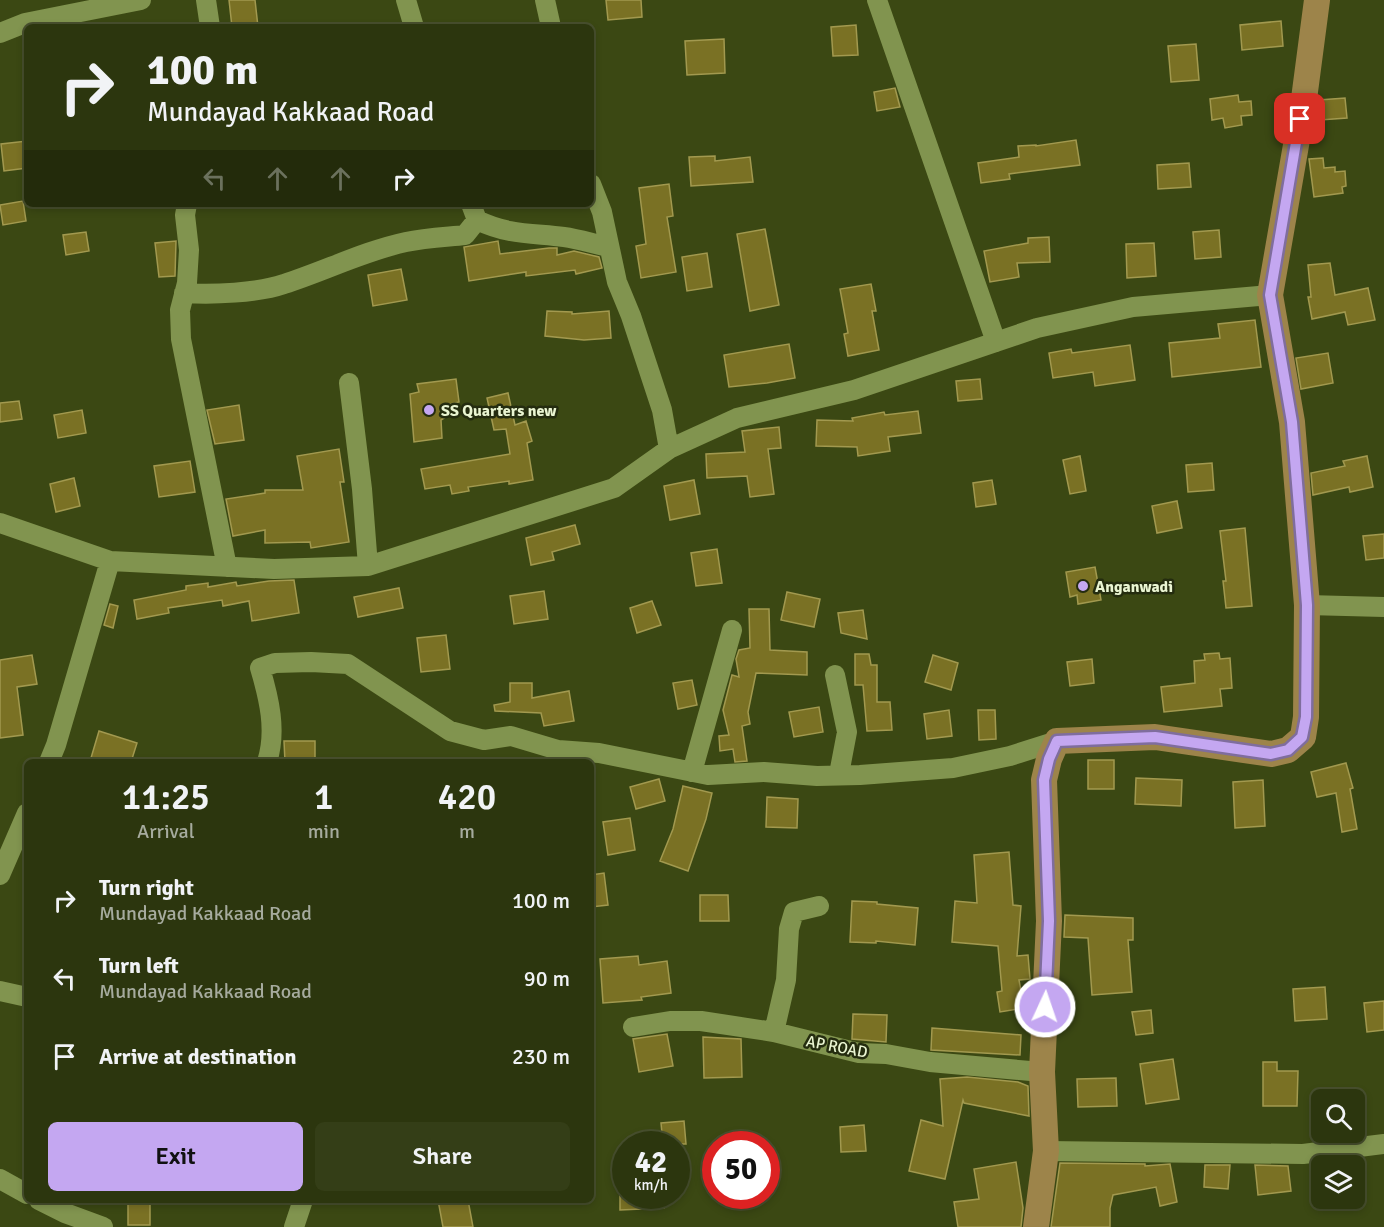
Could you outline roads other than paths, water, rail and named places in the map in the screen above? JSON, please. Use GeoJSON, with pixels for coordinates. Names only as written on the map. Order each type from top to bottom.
{"type":"FeatureCollection","features":[{"type":"Feature","properties":{"kind":"main road"},"geometry":{"type":"LineString","coordinates":[[1036,1227],[1046,1151],[1041,1072],[1049,921],[1044,780],[1049,759],[1057,741],[1155,737],[1271,754],[1288,750],[1302,737],[1306,717],[1307,605],[1292,422],[1270,295],[1304,99],[1317,0]]}},
{"type":"Feature","properties":{"kind":"street"},"geometry":{"type":"LineString","coordinates":[[0,33],[25,22],[141,0]]}},
{"type":"Feature","properties":{"kind":"street"},"geometry":{"type":"LineString","coordinates":[[206,0],[210,24]]}},
{"type":"Feature","properties":{"kind":"street"},"geometry":{"type":"LineString","coordinates":[[406,0],[413,24]]}},
{"type":"Feature","properties":{"kind":"street"},"geometry":{"type":"LineString","coordinates":[[545,0],[550,24]]}},
{"type":"Feature","properties":{"kind":"street"},"geometry":{"type":"LineString","coordinates":[[877,0],[996,342]]}},
{"type":"Feature","properties":{"kind":"street"},"geometry":{"type":"LineString","coordinates":[[594,192],[602,212],[617,282],[631,316],[662,410],[669,449]]}},
{"type":"Feature","properties":{"kind":"street"},"geometry":{"type":"LineString","coordinates":[[186,207],[185,215],[189,250],[180,310],[181,339],[227,567]]}},
{"type":"Feature","properties":{"kind":"street"},"geometry":{"type":"LineString","coordinates":[[184,293],[236,292],[282,285],[362,255],[406,242],[465,235],[474,212],[496,229],[520,234],[565,237],[609,247]]}},
{"type":"Feature","properties":{"kind":"street"},"geometry":{"type":"LineString","coordinates":[[0,523],[110,561],[274,569],[368,566],[614,488],[669,449],[737,418],[854,390],[1037,328],[1133,307],[1270,295]]}},
{"type":"Feature","properties":{"kind":"street"},"geometry":{"type":"LineString","coordinates":[[348,383],[362,489],[368,566]]}},
{"type":"Feature","properties":{"kind":"street"},"geometry":{"type":"LineString","coordinates":[[50,759],[110,561]]}},
{"type":"Feature","properties":{"kind":"street"},"geometry":{"type":"LineString","coordinates":[[1307,605],[1384,606]]}},
{"type":"Feature","properties":{"kind":"street"},"geometry":{"type":"LineString","coordinates":[[692,772],[732,630]]}},
{"type":"Feature","properties":{"kind":"street"},"geometry":{"type":"LineString","coordinates":[[268,759],[271,748],[271,720],[267,692],[260,668],[275,663],[311,662],[348,664],[450,731],[484,740],[511,736],[558,750],[599,753],[708,776],[764,772],[817,776],[860,775],[953,768],[1010,756],[1057,741]]}},
{"type":"Feature","properties":{"kind":"street"},"geometry":{"type":"LineString","coordinates":[[835,675],[847,732],[839,774]]}},
{"type":"Feature","properties":{"kind":"street"},"geometry":{"type":"LineString","coordinates":[[0,875],[24,820]]}},
{"type":"Feature","properties":{"kind":"street"},"geometry":{"type":"LineString","coordinates":[[774,1032],[786,980],[789,929],[794,912],[819,906]]}},
{"type":"Feature","properties":{"kind":"street"},"geometry":{"type":"LineString","coordinates":[[0,991],[24,996]]}},
{"type":"Feature","properties":{"kind":"street","name":"AP ROAD"},"geometry":{"type":"LineString","coordinates":[[633,1027],[670,1021],[701,1021],[774,1032],[859,1053],[886,1054],[930,1062],[1041,1072]]}},
{"type":"Feature","properties":{"kind":"street"},"geometry":{"type":"LineString","coordinates":[[1046,1151],[1302,1154],[1384,1144]]}},
{"type":"Feature","properties":{"kind":"street"},"geometry":{"type":"LineString","coordinates":[[0,1179],[24,1192]]}},
{"type":"Feature","properties":{"kind":"street"},"geometry":{"type":"LineString","coordinates":[[45,1203],[103,1227]]}},
{"type":"Feature","properties":{"kind":"street"},"geometry":{"type":"LineString","coordinates":[[294,1227],[302,1203]]}},
{"type":"Feature","properties":{"kind":"place","name":"SS Quarters new"},"geometry":{"type":"Point","coordinates":[429,410]}},
{"type":"Feature","properties":{"kind":"place","name":"Anganwadi"},"geometry":{"type":"Point","coordinates":[1083,586]}}]}
